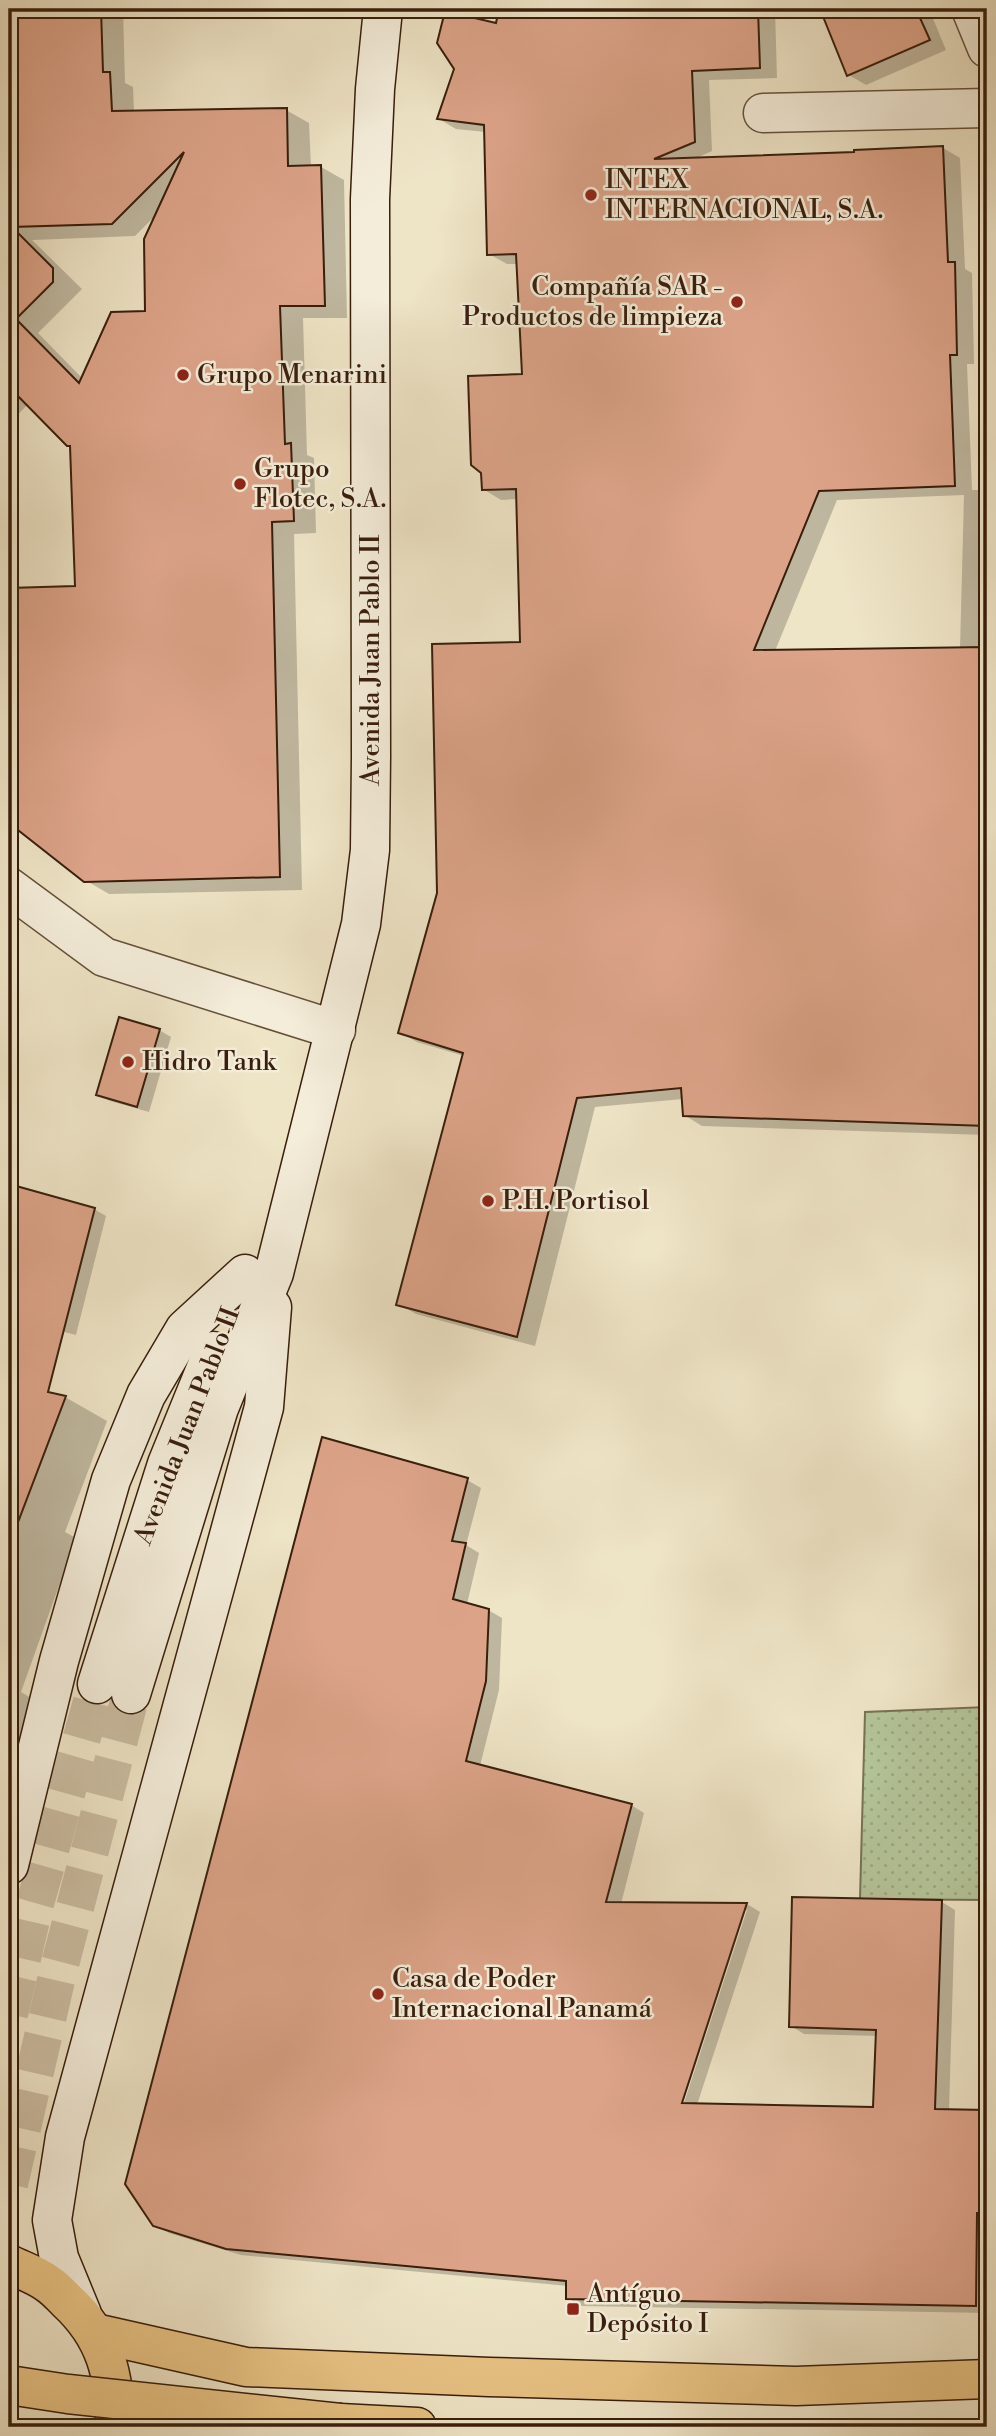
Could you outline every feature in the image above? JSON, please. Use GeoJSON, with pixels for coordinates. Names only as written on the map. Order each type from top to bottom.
{"type":"FeatureCollection","features":[{"type":"Feature","properties":{"kind":"main road","name":"Avenida Juan Pablo II"},"geometry":{"type":"LineString","coordinates":[[114,1689],[219,1408],[260,1273],[300,1177],[361,924],[370,850],[370,199],[375,89],[383,9]]}},
{"type":"Feature","properties":{"kind":"main road"},"geometry":{"type":"LineString","coordinates":[[971,9],[987,48]]}},
{"type":"Feature","properties":{"kind":"main road"},"geometry":{"type":"LineString","coordinates":[[763,113],[987,108]]}},
{"type":"Feature","properties":{"kind":"main road"},"geometry":{"type":"LineString","coordinates":[[9,887],[104,957],[336,1030]]}},
{"type":"Feature","properties":{"kind":"main road"},"geometry":{"type":"LineString","coordinates":[[9,1865],[59,1661],[111,1480],[146,1395],[185,1329],[260,1273]]}},
{"type":"Feature","properties":{"kind":"main road"},"geometry":{"type":"LineString","coordinates":[[116,2427],[115,2394],[108,2363],[59,2258],[52,2220],[65,2137],[264,1407],[260,1273]]}},
{"type":"Feature","properties":{"kind":"main road"},"geometry":{"type":"LineString","coordinates":[[9,2264],[48,2283],[88,2324],[246,2367],[503,2378],[796,2386],[987,2379]]}},
{"type":"Feature","properties":{"kind":"main road"},"geometry":{"type":"LineString","coordinates":[[297,2427],[308,2399],[339,2370]]}},
{"type":"Feature","properties":{"kind":"main road"},"geometry":{"type":"LineString","coordinates":[[9,2385],[68,2394],[340,2423],[417,2427]]}},
{"type":"Feature","properties":{"kind":"green space"},"geometry":{"type":"Polygon","coordinates":[[[987,1707],[987,1900],[860,1899],[865,1712],[987,1707]]]}},
{"type":"Feature","properties":{"kind":"building"},"geometry":{"type":"Polygon","coordinates":[[[9,9],[101,9],[103,72],[110,72],[112,111],[287,108],[288,166],[321,165],[325,306],[280,306],[285,444],[291,443],[294,521],[272,522],[280,877],[84,882],[9,823],[9,588],[75,586],[70,446],[9,387],[9,9]],[[184,152],[112,224],[12,227],[53,268],[53,282],[16,319],[79,383],[111,312],[145,311],[144,239],[184,152]]]}},
{"type":"Feature","properties":{"kind":"building"},"geometry":{"type":"Polygon","coordinates":[[[499,9],[758,9],[760,68],[692,71],[695,142],[654,159],[943,146],[948,262],[955,262],[957,355],[950,355],[955,486],[819,491],[754,650],[987,647],[987,882],[981,882],[981,1067],[987,1066],[987,1126],[683,1116],[681,1088],[577,1098],[517,1337],[396,1305],[463,1053],[398,1033],[437,893],[432,644],[520,642],[516,489],[482,490],[481,473],[471,465],[468,376],[522,374],[516,254],[487,255],[484,125],[437,119],[454,69],[437,43],[445,11],[496,23],[499,9]]]}},
{"type":"Feature","properties":{"kind":"building"},"geometry":{"type":"Polygon","coordinates":[[[820,9],[916,9],[930,40],[847,76],[820,9]]]}},
{"type":"Feature","properties":{"kind":"building","name":"Hidro Tank"},"geometry":{"type":"Polygon","coordinates":[[[119,1017],[160,1029],[137,1107],[96,1095],[119,1017]]]}},
{"type":"Feature","properties":{"kind":"building"},"geometry":{"type":"Polygon","coordinates":[[[9,1184],[95,1208],[48,1392],[66,1396],[12,1538],[9,1537],[9,1184]]]}},
{"type":"Feature","properties":{"kind":"building"},"geometry":{"type":"Polygon","coordinates":[[[322,1437],[468,1478],[452,1541],[466,1543],[453,1599],[489,1609],[486,1681],[466,1761],[632,1804],[606,1902],[747,1903],[682,2103],[873,2107],[876,2030],[789,2027],[792,1897],[942,1900],[935,2109],[987,2110],[987,2213],[977,2213],[976,2306],[566,2299],[566,2281],[226,2249],[153,2226],[125,2184],[322,1437]]]}},
{"type":"Feature","properties":{"kind":"tunnel"},"geometry":{"type":"LineString","coordinates":[[9,2014],[34,1907],[97,1684]]}},
{"type":"Feature","properties":{"kind":"tunnel"},"geometry":{"type":"LineString","coordinates":[[9,2184],[57,1976],[131,1694]]}},
{"type":"Feature","properties":{"kind":"place","name":"INTEX INTERNACIONAL, S.A."},"geometry":{"type":"Point","coordinates":[591,195]}},
{"type":"Feature","properties":{"kind":"place","name":"Compañía SAR - Productos de limpieza"},"geometry":{"type":"Point","coordinates":[737,302]}},
{"type":"Feature","properties":{"kind":"place","name":"Grupo Menarini"},"geometry":{"type":"Point","coordinates":[183,375]}},
{"type":"Feature","properties":{"kind":"place","name":"Grupo Flotec, S.A."},"geometry":{"type":"Point","coordinates":[240,484]}},
{"type":"Feature","properties":{"kind":"place","name":"Hidro Tank"},"geometry":{"type":"Point","coordinates":[128,1062]}},
{"type":"Feature","properties":{"kind":"place","name":"P.H. Portisol"},"geometry":{"type":"Point","coordinates":[488,1201]}},
{"type":"Feature","properties":{"kind":"place","name":"Casa de Poder Internacional Panamá"},"geometry":{"type":"Point","coordinates":[378,1994]}},
{"type":"Feature","properties":{"kind":"place","name":"Antíguo Depósito I"},"geometry":{"type":"Point","coordinates":[573,2309]}}]}
